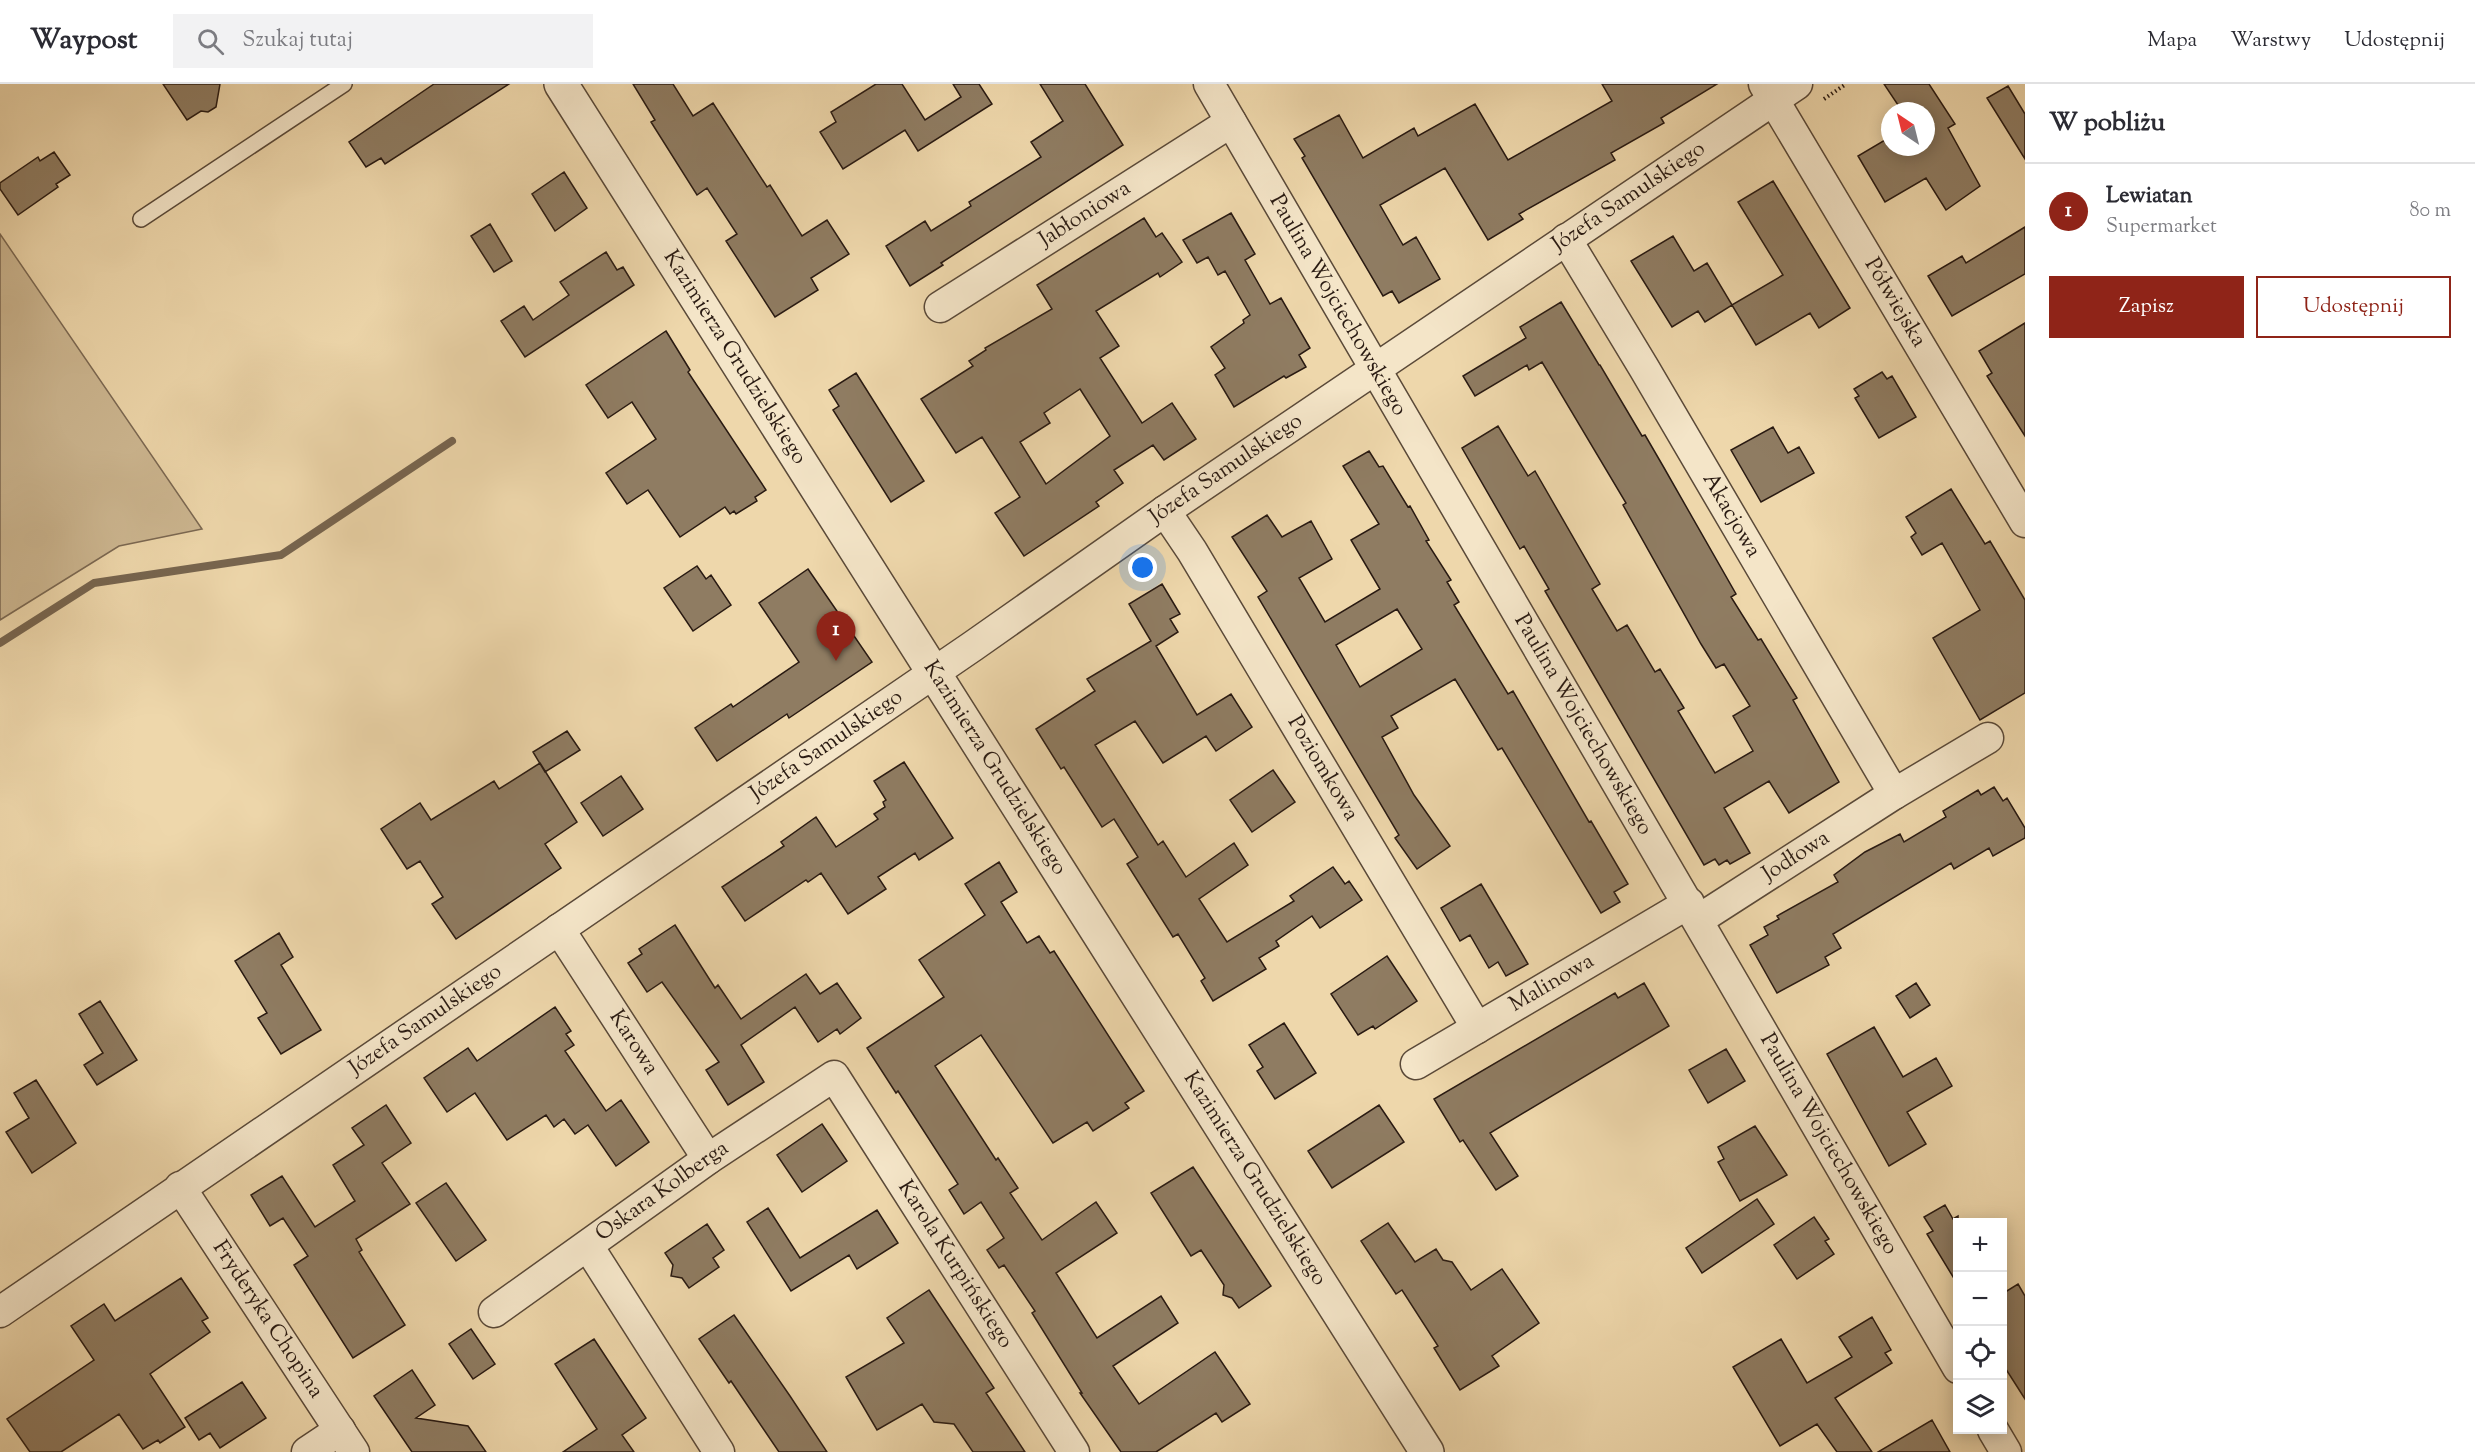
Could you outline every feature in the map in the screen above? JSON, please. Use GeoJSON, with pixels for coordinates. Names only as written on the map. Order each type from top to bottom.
{"type":"FeatureCollection","features":[{"type":"Feature","properties":{"kind":"street","name":"Kazimierza Grudzielskiego"},"geometry":{"type":"LineString","coordinates":[[561,84],[1427,1452]]}},
{"type":"Feature","properties":{"kind":"street","name":"Paulina Wojciechowskiego"},"geometry":{"type":"LineString","coordinates":[[1209,84],[1374,371],[1694,911],[1953,1359]]}},
{"type":"Feature","properties":{"kind":"street","name":"Józefa Samulskiego"},"geometry":{"type":"LineString","coordinates":[[0,1312],[1164,511],[1566,239],[1778,89]]}},
{"type":"Feature","properties":{"kind":"street","name":"Półwiejska"},"geometry":{"type":"LineString","coordinates":[[1778,89],[2025,522]]}},
{"type":"Feature","properties":{"kind":"street","name":"Jabłoniowa"},"geometry":{"type":"LineString","coordinates":[[940,307],[1231,122]]}},
{"type":"Feature","properties":{"kind":"street","name":"Akacjowa"},"geometry":{"type":"LineString","coordinates":[[1566,239],[1894,794]]}},
{"type":"Feature","properties":{"kind":"street","name":"Poziomkowa"},"geometry":{"type":"LineString","coordinates":[[1164,511],[1192,551],[1477,1028]]}},
{"type":"Feature","properties":{"kind":"street","name":"Jodłowa"},"geometry":{"type":"LineString","coordinates":[[1694,911],[1988,738]]}},
{"type":"Feature","properties":{"kind":"street","name":"Malinowa"},"geometry":{"type":"LineString","coordinates":[[1416,1064],[1477,1028],[1694,911]]}},
{"type":"Feature","properties":{"kind":"street","name":"Karowa"},"geometry":{"type":"LineString","coordinates":[[559,928],[708,1160]]}},
{"type":"Feature","properties":{"kind":"street","name":"Oskara Kolberga"},"geometry":{"type":"LineString","coordinates":[[494,1312],[708,1160],[834,1076]]}},
{"type":"Feature","properties":{"kind":"street","name":"Karola Kurpińskiego"},"geometry":{"type":"LineString","coordinates":[[834,1076],[1074,1452]]}},
{"type":"Feature","properties":{"kind":"street","name":"Fryderyka Chopina"},"geometry":{"type":"LineString","coordinates":[[180,1187],[347,1441]]}},
{"type":"Feature","properties":{"kind":"street"},"geometry":{"type":"LineString","coordinates":[[588,1246],[719,1452]]}},
{"type":"Feature","properties":{"kind":"street"},"geometry":{"type":"LineString","coordinates":[[1995,1434],[2006,1452]]}},
{"type":"Feature","properties":{"kind":"street"},"geometry":{"type":"LineString","coordinates":[[307,1452],[347,1441]]}},
{"type":"Feature","properties":{"kind":"lane"},"geometry":{"type":"LineString","coordinates":[[141,219],[344,84]]}},
{"type":"Feature","properties":{"kind":"shaded area"},"geometry":{"type":"Polygon","coordinates":[[[0,234],[202,529],[119,546],[0,620],[0,234]]]}},
{"type":"Feature","properties":{"kind":"building"},"geometry":{"type":"Polygon","coordinates":[[[163,84],[220,84],[216,107],[208,112],[201,111],[187,120],[163,84]]]}},
{"type":"Feature","properties":{"kind":"building"},"geometry":{"type":"Polygon","coordinates":[[[434,84],[509,84],[385,164],[381,158],[366,167],[349,142],[434,84]]]}},
{"type":"Feature","properties":{"kind":"building"},"geometry":{"type":"Polygon","coordinates":[[[633,84],[673,84],[693,116],[713,103],[767,187],[770,185],[802,236],[827,220],[849,254],[811,278],[818,290],[775,317],[726,241],[737,234],[707,188],[697,195],[651,122],[655,120],[633,84]]]}},
{"type":"Feature","properties":{"kind":"building"},"geometry":{"type":"Polygon","coordinates":[[[876,84],[902,84],[925,120],[961,97],[953,84],[979,84],[992,104],[918,151],[905,130],[843,169],[820,132],[836,122],[831,112],[876,84]]]}},
{"type":"Feature","properties":{"kind":"building"},"geometry":{"type":"Polygon","coordinates":[[[1040,84],[1085,84],[1123,145],[941,263],[943,265],[910,286],[886,246],[925,221],[931,231],[971,206],[969,202],[1041,157],[1031,142],[1063,121],[1040,84]]]}},
{"type":"Feature","properties":{"kind":"building"},"geometry":{"type":"Polygon","coordinates":[[[1602,84],[1717,84],[1661,118],[1664,123],[1611,153],[1615,160],[1519,214],[1523,219],[1488,240],[1445,168],[1380,205],[1403,245],[1416,237],[1440,279],[1399,303],[1392,291],[1383,296],[1302,158],[1305,156],[1294,139],[1339,115],[1363,158],[1414,128],[1418,136],[1475,104],[1508,160],[1612,101],[1602,84]]]}},
{"type":"Feature","properties":{"kind":"building"},"geometry":{"type":"Polygon","coordinates":[[[1884,84],[1929,84],[1955,124],[1948,128],[1980,186],[1946,210],[1926,178],[1885,202],[1858,156],[1881,142],[1881,156],[1935,156],[1935,102],[1896,102],[1884,84]]]}},
{"type":"Feature","properties":{"kind":"building"},"geometry":{"type":"Polygon","coordinates":[[[2008,86],[2025,114],[2025,159],[1987,98],[2008,86]]]}},
{"type":"Feature","properties":{"kind":"building"},"geometry":{"type":"Polygon","coordinates":[[[54,152],[70,175],[56,184],[58,187],[18,215],[0,189],[0,183],[38,157],[40,161],[54,152]]]}},
{"type":"Feature","properties":{"kind":"building"},"geometry":{"type":"Polygon","coordinates":[[[564,172],[587,208],[555,231],[532,194],[564,172]]]}},
{"type":"Feature","properties":{"kind":"building"},"geometry":{"type":"Polygon","coordinates":[[[1773,181],[1850,308],[1819,328],[1810,313],[1756,345],[1732,305],[1783,275],[1738,202],[1773,181]]]}},
{"type":"Feature","properties":{"kind":"building"},"geometry":{"type":"Polygon","coordinates":[[[1231,213],[1255,254],[1245,260],[1270,304],[1281,298],[1310,348],[1299,355],[1306,367],[1286,378],[1284,376],[1234,407],[1215,375],[1225,368],[1211,347],[1244,323],[1243,320],[1250,315],[1225,271],[1218,275],[1208,257],[1197,263],[1183,240],[1231,213]]]}},
{"type":"Feature","properties":{"kind":"building"},"geometry":{"type":"Polygon","coordinates":[[[1144,218],[1156,237],[1162,233],[1182,262],[1160,277],[1158,273],[1096,311],[1119,346],[1100,358],[1142,423],[1172,403],[1196,439],[1164,460],[1153,445],[1114,470],[1123,483],[1096,502],[1099,506],[1024,556],[995,513],[1020,497],[982,437],[956,453],[921,399],[973,366],[969,361],[986,350],[985,348],[1052,309],[1037,285],[1144,218]],[[1080,389],[1044,413],[1050,423],[1020,442],[1046,484],[1110,436],[1080,389]]]}},
{"type":"Feature","properties":{"kind":"building"},"geometry":{"type":"Polygon","coordinates":[[[490,224],[512,261],[494,272],[471,236],[490,224]]]}},
{"type":"Feature","properties":{"kind":"building"},"geometry":{"type":"Polygon","coordinates":[[[2025,227],[2025,274],[1952,316],[1928,276],[1962,256],[1966,263],[2025,227]]]}},
{"type":"Feature","properties":{"kind":"building"},"geometry":{"type":"Polygon","coordinates":[[[1673,236],[1694,271],[1707,263],[1732,305],[1705,322],[1698,311],[1672,327],[1631,261],[1673,236]]]}},
{"type":"Feature","properties":{"kind":"building"},"geometry":{"type":"Polygon","coordinates":[[[606,252],[617,270],[623,267],[634,285],[525,357],[501,321],[524,306],[533,320],[569,295],[560,282],[606,252]]]}},
{"type":"Feature","properties":{"kind":"building"},"geometry":{"type":"Polygon","coordinates":[[[1561,302],[1642,436],[1645,435],[1663,466],[1736,594],[1731,597],[1758,640],[1761,639],[1797,698],[1793,700],[1839,782],[1789,813],[1769,781],[1724,808],[1750,853],[1730,864],[1727,860],[1719,865],[1715,859],[1704,865],[1545,591],[1549,589],[1524,546],[1520,549],[1462,448],[1498,426],[1528,476],[1535,471],[1600,584],[1592,589],[1617,631],[1627,625],[1655,672],[1660,669],[1684,708],[1678,711],[1715,773],[1753,751],[1733,716],[1750,706],[1724,664],[1716,668],[1701,644],[1623,505],[1626,503],[1542,362],[1529,370],[1527,365],[1475,396],[1463,376],[1526,338],[1520,327],[1561,302]]]}},
{"type":"Feature","properties":{"kind":"building"},"geometry":{"type":"Polygon","coordinates":[[[2025,323],[2025,436],[1987,376],[1992,373],[1979,351],[2025,323]]]}},
{"type":"Feature","properties":{"kind":"building"},"geometry":{"type":"Polygon","coordinates":[[[666,331],[690,370],[688,372],[766,490],[755,497],[757,501],[736,514],[734,511],[730,514],[725,507],[680,537],[648,490],[627,504],[606,473],[656,439],[632,402],[608,418],[586,385],[666,331]]]}},
{"type":"Feature","properties":{"kind":"building"},"geometry":{"type":"Polygon","coordinates":[[[1882,372],[1887,379],[1892,376],[1916,417],[1879,438],[1855,398],[1859,396],[1854,389],[1882,372]]]}},
{"type":"Feature","properties":{"kind":"building"},"geometry":{"type":"Polygon","coordinates":[[[856,373],[924,481],[891,502],[833,410],[839,406],[829,390],[856,373]]]}},
{"type":"Feature","properties":{"kind":"building"},"geometry":{"type":"Polygon","coordinates":[[[1773,427],[1788,453],[1799,447],[1814,473],[1761,502],[1731,450],[1773,427]]]}},
{"type":"Feature","properties":{"kind":"building"},"geometry":{"type":"Polygon","coordinates":[[[1369,451],[1379,467],[1383,466],[1408,507],[1410,506],[1429,540],[1426,541],[1451,580],[1447,582],[1459,602],[1454,605],[1508,694],[1513,691],[1628,884],[1614,892],[1620,902],[1601,913],[1502,748],[1498,750],[1455,679],[1391,716],[1398,728],[1382,737],[1414,795],[1450,846],[1417,869],[1395,838],[1399,835],[1258,597],[1267,591],[1232,537],[1267,515],[1282,537],[1311,521],[1332,559],[1299,578],[1325,622],[1380,589],[1351,540],[1379,524],[1343,466],[1369,451]],[[1397,609],[1336,645],[1360,687],[1422,649],[1397,609]]]}},
{"type":"Feature","properties":{"kind":"building"},"geometry":{"type":"Polygon","coordinates":[[[1951,489],[1985,544],[1990,541],[2025,600],[2025,693],[1980,720],[1933,638],[1980,610],[1942,543],[1922,555],[1911,537],[1916,533],[1906,517],[1951,489]]]}},
{"type":"Feature","properties":{"kind":"building"},"geometry":{"type":"Polygon","coordinates":[[[697,566],[706,579],[711,575],[731,605],[693,631],[664,588],[697,566]]]}},
{"type":"Feature","properties":{"kind":"building"},"geometry":{"type":"Polygon","coordinates":[[[808,569],[872,662],[789,718],[787,714],[717,761],[695,728],[731,704],[733,707],[799,662],[759,603],[808,569]]]}},
{"type":"Feature","properties":{"kind":"building"},"geometry":{"type":"Polygon","coordinates":[[[1162,584],[1180,614],[1170,619],[1178,632],[1156,646],[1197,715],[1231,694],[1252,727],[1216,751],[1206,736],[1163,763],[1135,721],[1095,745],[1158,845],[1163,841],[1186,877],[1234,843],[1248,865],[1199,899],[1227,942],[1294,901],[1290,896],[1333,867],[1345,884],[1349,881],[1362,900],[1320,928],[1312,916],[1276,941],[1279,946],[1259,958],[1266,969],[1213,1001],[1201,981],[1205,978],[1178,934],[1173,937],[1127,864],[1138,857],[1114,819],[1102,827],[1064,767],[1061,769],[1036,729],[1095,691],[1087,679],[1151,641],[1129,604],[1162,584]]]}},
{"type":"Feature","properties":{"kind":"building"},"geometry":{"type":"Polygon","coordinates":[[[567,731],[580,750],[545,772],[533,752],[567,731]]]}},
{"type":"Feature","properties":{"kind":"building"},"geometry":{"type":"Polygon","coordinates":[[[904,762],[953,838],[919,860],[915,853],[878,877],[886,889],[848,914],[821,873],[808,882],[806,880],[745,921],[722,887],[784,846],[781,842],[816,817],[836,847],[878,819],[874,814],[885,807],[883,802],[886,800],[874,781],[904,762]]]}},
{"type":"Feature","properties":{"kind":"building"},"geometry":{"type":"Polygon","coordinates":[[[540,763],[577,822],[545,844],[561,868],[456,939],[432,904],[443,897],[420,861],[407,869],[381,829],[420,803],[431,820],[494,781],[499,789],[540,763]]]}},
{"type":"Feature","properties":{"kind":"building"},"geometry":{"type":"Polygon","coordinates":[[[1273,770],[1295,802],[1252,832],[1230,800],[1273,770]]]}},
{"type":"Feature","properties":{"kind":"building"},"geometry":{"type":"Polygon","coordinates":[[[621,776],[643,809],[603,836],[581,803],[621,776]]]}},
{"type":"Feature","properties":{"kind":"building"},"geometry":{"type":"Polygon","coordinates":[[[1994,787],[2003,801],[2007,798],[2025,828],[2025,838],[1993,856],[1989,848],[1954,869],[1951,863],[1833,934],[1841,948],[1825,957],[1829,965],[1777,993],[1750,945],[1768,935],[1764,927],[1779,919],[1777,916],[1838,882],[1834,875],[1865,852],[1900,834],[1904,842],[1946,817],[1943,811],[1978,790],[1981,795],[1994,787]]]}},
{"type":"Feature","properties":{"kind":"building"},"geometry":{"type":"Polygon","coordinates":[[[999,862],[1017,892],[1001,902],[1027,943],[1039,936],[1050,953],[1054,951],[1144,1091],[1125,1103],[1129,1108],[1093,1131],[1087,1122],[1053,1143],[981,1035],[935,1066],[996,1160],[998,1158],[1018,1188],[1010,1193],[1042,1240],[1096,1202],[1117,1233],[1056,1273],[1097,1338],[1161,1296],[1178,1323],[1113,1366],[1139,1404],[1215,1352],[1250,1404],[1222,1422],[1216,1413],[1156,1452],[1121,1452],[1080,1393],[1082,1393],[1032,1313],[1035,1311],[1004,1265],[999,1268],[987,1250],[1004,1238],[981,1202],[964,1214],[949,1190],[958,1184],[898,1091],[896,1093],[867,1048],[944,997],[919,960],[985,915],[965,884],[999,862]]]}},
{"type":"Feature","properties":{"kind":"building"},"geometry":{"type":"Polygon","coordinates":[[[1481,884],[1528,964],[1506,976],[1498,962],[1489,968],[1470,935],[1460,941],[1441,908],[1481,884]]]}},
{"type":"Feature","properties":{"kind":"building"},"geometry":{"type":"Polygon","coordinates":[[[675,925],[715,988],[718,985],[741,1019],[806,974],[820,994],[837,983],[861,1018],[840,1034],[837,1029],[818,1042],[795,1007],[741,1045],[764,1082],[728,1105],[706,1070],[719,1062],[662,982],[647,992],[628,963],[642,954],[639,949],[675,925]]]}},
{"type":"Feature","properties":{"kind":"building"},"geometry":{"type":"Polygon","coordinates":[[[279,933],[293,957],[281,965],[321,1030],[281,1054],[258,1018],[267,1013],[235,961],[279,933]]]}},
{"type":"Feature","properties":{"kind":"building"},"geometry":{"type":"Polygon","coordinates":[[[1387,956],[1417,1001],[1375,1029],[1373,1026],[1358,1035],[1331,994],[1387,956]]]}},
{"type":"Feature","properties":{"kind":"building"},"geometry":{"type":"Polygon","coordinates":[[[1644,983],[1669,1026],[1490,1133],[1518,1176],[1496,1190],[1463,1140],[1460,1142],[1434,1099],[1615,993],[1618,998],[1644,983]]]}},
{"type":"Feature","properties":{"kind":"building"},"geometry":{"type":"Polygon","coordinates":[[[1916,983],[1930,1005],[1910,1018],[1896,996],[1916,983]]]}},
{"type":"Feature","properties":{"kind":"building"},"geometry":{"type":"Polygon","coordinates":[[[100,1001],[137,1060],[97,1085],[84,1065],[103,1053],[79,1014],[100,1001]]]}},
{"type":"Feature","properties":{"kind":"building"},"geometry":{"type":"Polygon","coordinates":[[[555,1007],[571,1031],[566,1034],[574,1045],[565,1051],[606,1111],[621,1100],[649,1142],[616,1166],[588,1125],[575,1134],[564,1119],[554,1127],[546,1115],[507,1140],[475,1093],[447,1112],[424,1078],[468,1048],[477,1061],[555,1007]]]}},
{"type":"Feature","properties":{"kind":"building"},"geometry":{"type":"Polygon","coordinates":[[[1284,1023],[1316,1073],[1275,1099],[1257,1071],[1263,1067],[1249,1045],[1284,1023]]]}},
{"type":"Feature","properties":{"kind":"building"},"geometry":{"type":"Polygon","coordinates":[[[1874,1027],[1903,1077],[1936,1058],[1952,1086],[1907,1112],[1926,1144],[1889,1166],[1827,1054],[1874,1027]]]}},
{"type":"Feature","properties":{"kind":"building"},"geometry":{"type":"Polygon","coordinates":[[[1726,1049],[1745,1081],[1708,1103],[1689,1070],[1726,1049]]]}},
{"type":"Feature","properties":{"kind":"building"},"geometry":{"type":"Polygon","coordinates":[[[36,1080],[76,1143],[32,1173],[6,1132],[29,1118],[14,1093],[36,1080]]]}},
{"type":"Feature","properties":{"kind":"building"},"geometry":{"type":"Polygon","coordinates":[[[386,1105],[411,1143],[382,1163],[410,1204],[356,1239],[362,1250],[359,1252],[405,1325],[353,1358],[294,1265],[308,1256],[283,1218],[270,1226],[251,1195],[282,1176],[315,1227],[355,1201],[333,1165],[364,1145],[352,1128],[386,1105]]]}},
{"type":"Feature","properties":{"kind":"building"},"geometry":{"type":"Polygon","coordinates":[[[1379,1105],[1404,1142],[1332,1188],[1308,1151],[1379,1105]]]}},
{"type":"Feature","properties":{"kind":"building"},"geometry":{"type":"Polygon","coordinates":[[[822,1124],[847,1161],[802,1192],[777,1155],[822,1124]]]}},
{"type":"Feature","properties":{"kind":"building"},"geometry":{"type":"Polygon","coordinates":[[[1755,1126],[1787,1175],[1740,1201],[1718,1162],[1724,1159],[1718,1147],[1755,1126]]]}},
{"type":"Feature","properties":{"kind":"building"},"geometry":{"type":"Polygon","coordinates":[[[1193,1167],[1271,1286],[1239,1308],[1232,1298],[1223,1295],[1224,1285],[1201,1250],[1191,1256],[1151,1193],[1193,1167]]]}},
{"type":"Feature","properties":{"kind":"building"},"geometry":{"type":"Polygon","coordinates":[[[446,1183],[486,1240],[456,1261],[416,1203],[446,1183]]]}},
{"type":"Feature","properties":{"kind":"building"},"geometry":{"type":"Polygon","coordinates":[[[1757,1199],[1774,1224],[1702,1273],[1686,1248],[1757,1199]]]}},
{"type":"Feature","properties":{"kind":"building"},"geometry":{"type":"Polygon","coordinates":[[[1945,1205],[1953,1219],[1953,1277],[1927,1234],[1933,1231],[1924,1217],[1945,1205]]]}},
{"type":"Feature","properties":{"kind":"building"},"geometry":{"type":"Polygon","coordinates":[[[768,1208],[800,1258],[877,1210],[898,1243],[857,1269],[849,1255],[791,1291],[747,1222],[768,1208]]]}},
{"type":"Feature","properties":{"kind":"building"},"geometry":{"type":"Polygon","coordinates":[[[1814,1217],[1829,1239],[1825,1241],[1834,1254],[1797,1279],[1774,1245],[1814,1217]]]}},
{"type":"Feature","properties":{"kind":"building"},"geometry":{"type":"Polygon","coordinates":[[[1388,1223],[1415,1262],[1436,1249],[1443,1260],[1452,1262],[1471,1290],[1502,1269],[1539,1323],[1492,1356],[1499,1366],[1460,1390],[1434,1348],[1438,1346],[1402,1290],[1396,1294],[1361,1241],[1388,1223]]]}},
{"type":"Feature","properties":{"kind":"building"},"geometry":{"type":"Polygon","coordinates":[[[707,1224],[724,1250],[713,1258],[719,1267],[689,1288],[682,1278],[671,1276],[673,1265],[665,1253],[707,1224]]]}},
{"type":"Feature","properties":{"kind":"building"},"geometry":{"type":"Polygon","coordinates":[[[181,1278],[208,1318],[202,1321],[210,1332],[150,1374],[185,1427],[160,1443],[158,1440],[143,1449],[119,1414],[61,1452],[30,1452],[7,1419],[94,1360],[71,1326],[104,1304],[115,1321],[181,1278]]]}},
{"type":"Feature","properties":{"kind":"building"},"geometry":{"type":"Polygon","coordinates":[[[2018,1284],[2025,1296],[2025,1399],[2007,1371],[2007,1291],[2018,1284]]]}},
{"type":"Feature","properties":{"kind":"building"},"geometry":{"type":"Polygon","coordinates":[[[929,1290],[994,1388],[986,1393],[1025,1452],[973,1452],[954,1424],[934,1422],[922,1404],[877,1430],[846,1377],[904,1343],[887,1318],[929,1290]]]}},
{"type":"Feature","properties":{"kind":"building"},"geometry":{"type":"Polygon","coordinates":[[[734,1315],[827,1452],[779,1452],[731,1381],[729,1383],[699,1339],[734,1315]]]}},
{"type":"Feature","properties":{"kind":"building"},"geometry":{"type":"Polygon","coordinates":[[[1872,1317],[1891,1350],[1885,1353],[1892,1363],[1835,1398],[1872,1452],[1837,1452],[1817,1424],[1780,1446],[1733,1367],[1781,1339],[1807,1383],[1852,1357],[1839,1337],[1872,1317]]]}},
{"type":"Feature","properties":{"kind":"building"},"geometry":{"type":"Polygon","coordinates":[[[471,1329],[495,1364],[473,1379],[449,1344],[471,1329]]]}},
{"type":"Feature","properties":{"kind":"building"},"geometry":{"type":"Polygon","coordinates":[[[594,1339],[646,1418],[622,1435],[634,1452],[563,1452],[597,1429],[555,1364],[594,1339]]]}},
{"type":"Feature","properties":{"kind":"building"},"geometry":{"type":"Polygon","coordinates":[[[412,1370],[435,1405],[416,1418],[468,1426],[486,1452],[412,1452],[374,1396],[412,1370]]]}},
{"type":"Feature","properties":{"kind":"building"},"geometry":{"type":"Polygon","coordinates":[[[242,1382],[266,1418],[220,1448],[210,1433],[199,1440],[185,1418],[242,1382]]]}},
{"type":"Feature","properties":{"kind":"building"},"geometry":{"type":"Polygon","coordinates":[[[1932,1420],[1950,1452],[1878,1452],[1932,1420]]]}},
{"type":"Feature","properties":{"kind":"waterway"},"geometry":{"type":"LineString","coordinates":[[0,643],[94,583],[281,555],[452,441]]}},
{"type":"Feature","properties":{"kind":"place","name":"Lewiatan"},"geometry":{"type":"Point","coordinates":[836,661]}}]}
